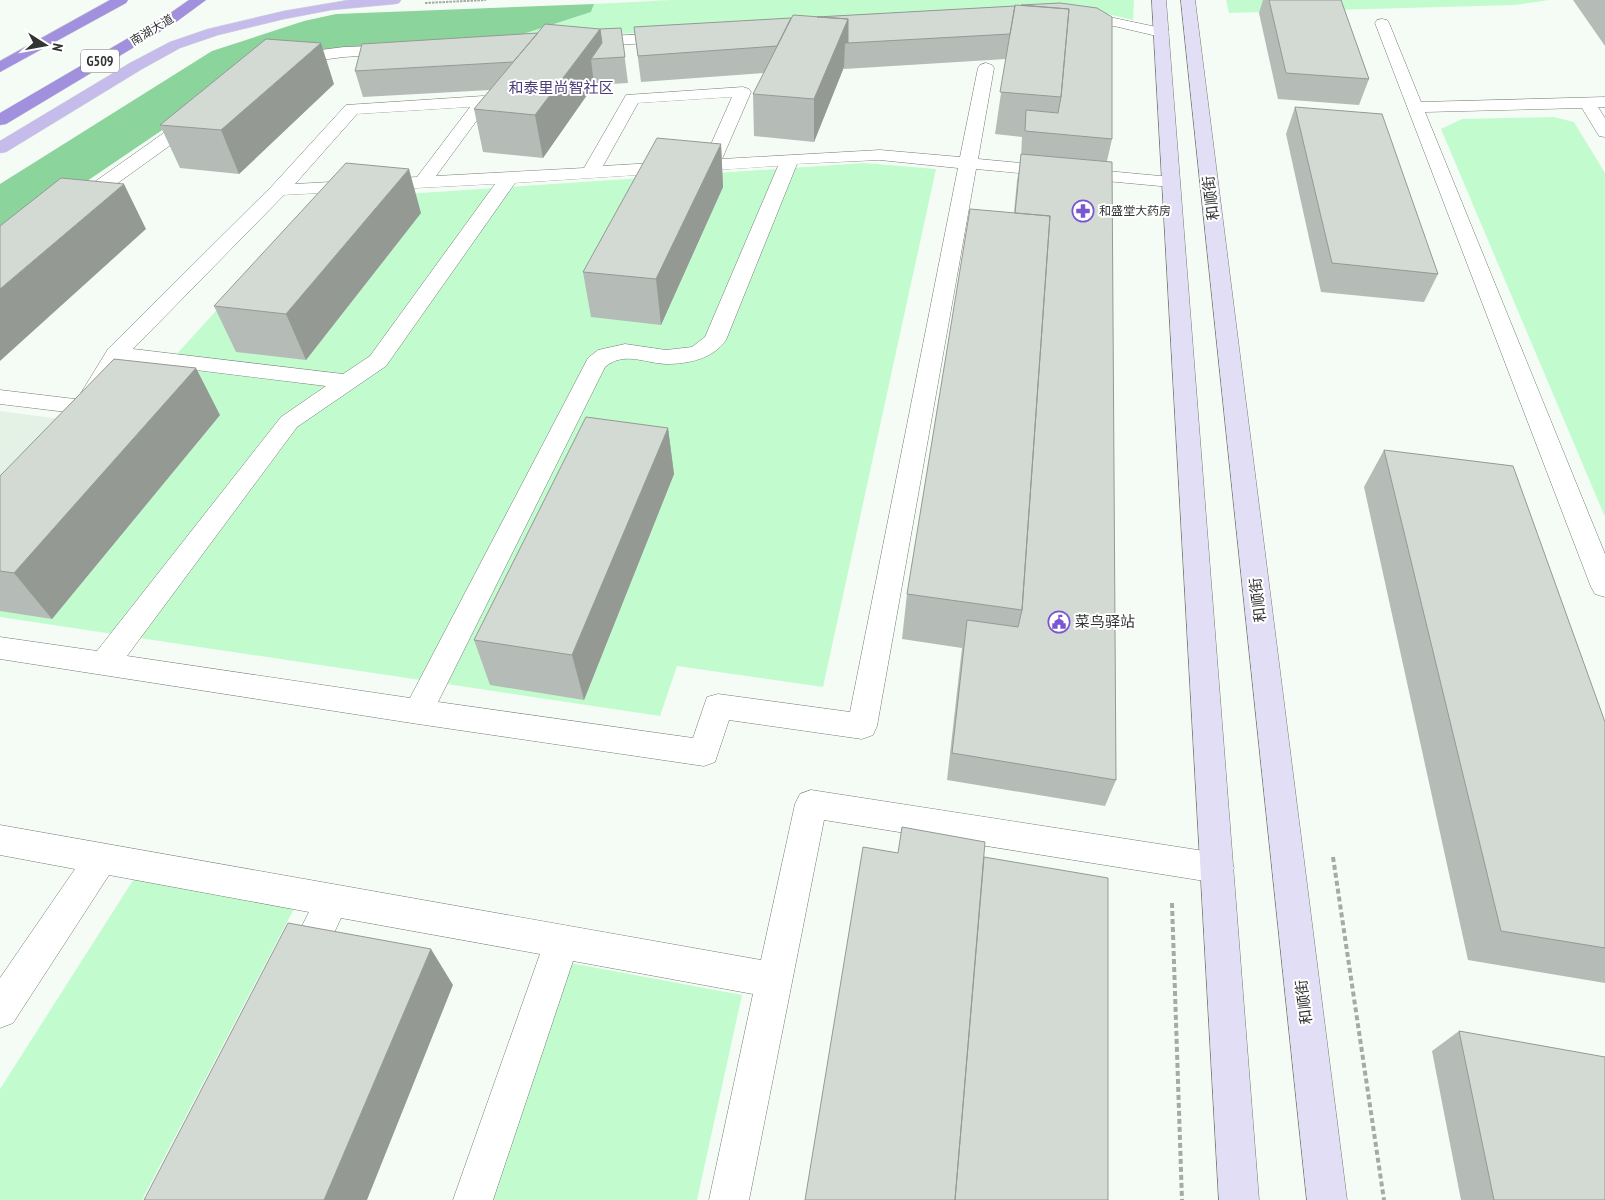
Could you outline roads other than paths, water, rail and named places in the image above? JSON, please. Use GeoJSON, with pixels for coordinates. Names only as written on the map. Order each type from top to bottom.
{"type":"FeatureCollection","features":[{"type":"Feature","properties":{"kind":"highway"},"geometry":{"type":"LineString","coordinates":[[0,67],[121,0]]}},
{"type":"Feature","properties":{"kind":"highway","name":"南湖大道"},"geometry":{"type":"LineString","coordinates":[[0,120],[171,19],[199,0]]}},
{"type":"Feature","properties":{"kind":"main road"},"geometry":{"type":"LineString","coordinates":[[0,148],[136,66],[175,45],[213,32],[284,15],[330,6],[394,0]]}},
{"type":"Feature","properties":{"kind":"street"},"geometry":{"type":"LineString","coordinates":[[1159,0],[1240,1200]]}},
{"type":"Feature","properties":{"kind":"street","name":"和顺街"},"geometry":{"type":"LineString","coordinates":[[1188,0],[1327,1200]]}},
{"type":"Feature","properties":{"kind":"lane"},"geometry":{"type":"LineString","coordinates":[[1060,21],[1106,22],[1161,32]]}},
{"type":"Feature","properties":{"kind":"lane"},"geometry":{"type":"LineString","coordinates":[[1382,23],[1417,107],[1605,587]]}},
{"type":"Feature","properties":{"kind":"lane"},"geometry":{"type":"LineString","coordinates":[[573,42],[692,37]]}},
{"type":"Feature","properties":{"kind":"lane"},"geometry":{"type":"LineString","coordinates":[[271,67],[287,59],[335,53],[414,49]]}},
{"type":"Feature","properties":{"kind":"lane"},"geometry":{"type":"LineString","coordinates":[[0,648],[704,754],[718,706],[862,726],[986,68]]}},
{"type":"Feature","properties":{"kind":"lane"},"geometry":{"type":"LineString","coordinates":[[592,172],[632,98],[743,92],[711,164]]}},
{"type":"Feature","properties":{"kind":"lane"},"geometry":{"type":"LineString","coordinates":[[0,397],[76,414],[116,354],[280,190],[352,109],[483,101],[423,182]]}},
{"type":"Feature","properties":{"kind":"lane"},"geometry":{"type":"LineString","coordinates":[[1417,107],[1605,102]]}},
{"type":"Feature","properties":{"kind":"lane"},"geometry":{"type":"LineString","coordinates":[[1587,103],[1605,132]]}},
{"type":"Feature","properties":{"kind":"lane"},"geometry":{"type":"LineString","coordinates":[[64,213],[207,110]]}},
{"type":"Feature","properties":{"kind":"lane"},"geometry":{"type":"LineString","coordinates":[[280,190],[509,178],[790,159],[880,156],[1171,182]]}},
{"type":"Feature","properties":{"kind":"lane"},"geometry":{"type":"LineString","coordinates":[[418,712],[596,363],[606,355],[625,351],[666,357],[698,353],[715,340],[790,159]]}},
{"type":"Feature","properties":{"kind":"lane"},"geometry":{"type":"LineString","coordinates":[[105,663],[289,422],[378,361],[509,178]]}},
{"type":"Feature","properties":{"kind":"lane"},"geometry":{"type":"LineString","coordinates":[[116,354],[348,382]]}},
{"type":"Feature","properties":{"kind":"lane"},"geometry":{"type":"LineString","coordinates":[[729,1200],[812,804],[1217,868]]}},
{"type":"Feature","properties":{"kind":"lane"},"geometry":{"type":"LineString","coordinates":[[0,840],[774,980]]}},
{"type":"Feature","properties":{"kind":"lane"},"geometry":{"type":"LineString","coordinates":[[0,1010],[101,858]]}},
{"type":"Feature","properties":{"kind":"lane"},"geometry":{"type":"LineString","coordinates":[[288,989],[332,901]]}},
{"type":"Feature","properties":{"kind":"lane"},"geometry":{"type":"LineString","coordinates":[[473,1200],[562,941]]}},
{"type":"Feature","properties":{"kind":"place","name":"和盛堂大药房"},"geometry":{"type":"Point","coordinates":[1083,211]}},
{"type":"Feature","properties":{"kind":"place","name":"菜鸟驿站"},"geometry":{"type":"Point","coordinates":[1059,622]}},
{"type":"Feature","properties":{"kind":"district","name":"和泰里尚智社区"},"geometry":{"type":"Point","coordinates":[561,88]}}]}
